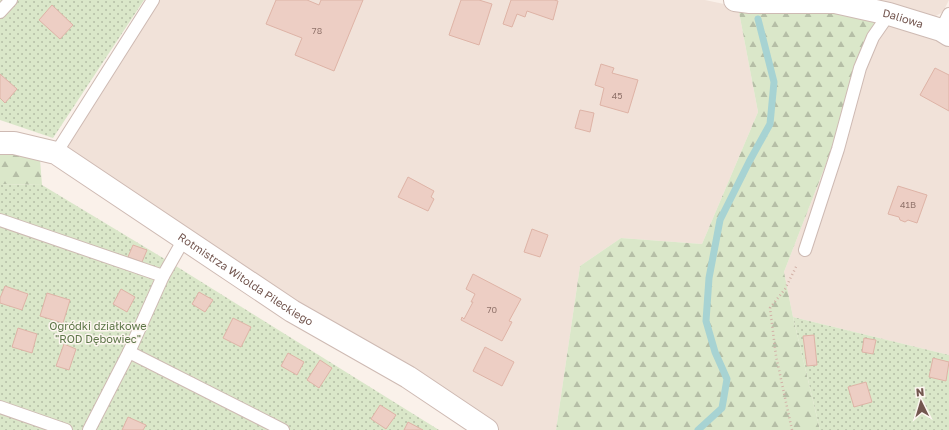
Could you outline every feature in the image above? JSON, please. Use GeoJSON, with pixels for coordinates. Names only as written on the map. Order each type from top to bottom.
{"type":"FeatureCollection","features":[{"type":"Feature","properties":{"kind":"street","name":"Daliowa"},"geometry":{"type":"LineString","coordinates":[[735,0],[750,2],[835,2],[946,26]]}},
{"type":"Feature","properties":{"kind":"street","name":"Rotmistrza Witolda Pileckiego"},"geometry":{"type":"LineString","coordinates":[[0,142],[14,143],[56,153],[292,311],[408,378],[486,430]]}},
{"type":"Feature","properties":{"kind":"lane"},"geometry":{"type":"LineString","coordinates":[[0,12],[11,0]]}},
{"type":"Feature","properties":{"kind":"lane"},"geometry":{"type":"LineString","coordinates":[[56,153],[153,0]]}},
{"type":"Feature","properties":{"kind":"lane"},"geometry":{"type":"LineString","coordinates":[[805,250],[838,149],[860,68],[873,37],[890,14]]}},
{"type":"Feature","properties":{"kind":"lane"},"geometry":{"type":"LineString","coordinates":[[0,220],[163,276]]}},
{"type":"Feature","properties":{"kind":"lane"},"geometry":{"type":"LineString","coordinates":[[89,430],[130,352],[163,276],[184,239]]}},
{"type":"Feature","properties":{"kind":"lane"},"geometry":{"type":"LineString","coordinates":[[130,352],[283,430]]}},
{"type":"Feature","properties":{"kind":"lane"},"geometry":{"type":"LineString","coordinates":[[0,407],[66,430]]}},
{"type":"Feature","properties":{"kind":"path"},"geometry":{"type":"LineString","coordinates":[[792,430],[776,356],[770,308],[785,289],[805,250]]}},
{"type":"Feature","properties":{"kind":"shaded area"},"geometry":{"type":"Polygon","coordinates":[[[160,0],[705,0],[738,7],[758,112],[702,244],[621,238],[580,266],[556,430],[498,430],[411,372],[194,236],[67,149],[66,145],[160,0]]]}},
{"type":"Feature","properties":{"kind":"shaded area"},"geometry":{"type":"Polygon","coordinates":[[[850,0],[949,0],[943,12],[934,17],[850,0]]]}},
{"type":"Feature","properties":{"kind":"shaded area"},"geometry":{"type":"Polygon","coordinates":[[[879,16],[949,43],[949,355],[793,317],[784,272],[831,151],[853,70],[867,37],[879,16]]]}},
{"type":"Feature","properties":{"kind":"green space"},"geometry":{"type":"Polygon","coordinates":[[[0,0],[144,0],[53,138],[0,120],[0,0]]]}},
{"type":"Feature","properties":{"kind":"green space"},"geometry":{"type":"Polygon","coordinates":[[[808,6],[879,16],[867,37],[853,70],[831,151],[784,272],[793,317],[820,430],[556,430],[580,266],[621,238],[702,244],[758,112],[738,7],[808,6]]]}},
{"type":"Feature","properties":{"kind":"green space"},"geometry":{"type":"Polygon","coordinates":[[[0,152],[40,159],[42,185],[0,184],[0,152]]]}},
{"type":"Feature","properties":{"kind":"green space","name":"Ogródki działkowe \"ROD Dębowiec\""},"geometry":{"type":"Polygon","coordinates":[[[0,184],[42,185],[163,258],[439,430],[0,430],[0,184]]]}},
{"type":"Feature","properties":{"kind":"green space"},"geometry":{"type":"Polygon","coordinates":[[[793,317],[949,355],[949,430],[820,430],[793,317]]]}},
{"type":"Feature","properties":{"kind":"building"},"geometry":{"type":"Polygon","coordinates":[[[276,0],[307,0],[319,5],[321,0],[363,0],[334,71],[295,55],[302,38],[266,24],[276,0]]]}},
{"type":"Feature","properties":{"kind":"building"},"geometry":{"type":"Polygon","coordinates":[[[461,0],[479,0],[492,4],[479,45],[449,35],[461,0]]]}},
{"type":"Feature","properties":{"kind":"building"},"geometry":{"type":"Polygon","coordinates":[[[511,0],[558,1],[553,20],[527,11],[525,17],[517,14],[512,27],[503,24],[511,0]]]}},
{"type":"Feature","properties":{"kind":"building"},"geometry":{"type":"Polygon","coordinates":[[[52,5],[73,25],[60,39],[39,20],[52,5]]]}},
{"type":"Feature","properties":{"kind":"building"},"geometry":{"type":"Polygon","coordinates":[[[601,64],[614,68],[612,73],[638,80],[628,113],[600,105],[604,88],[595,85],[601,64]]]}},
{"type":"Feature","properties":{"kind":"building"},"geometry":{"type":"Polygon","coordinates":[[[935,68],[949,75],[949,111],[920,95],[935,68]]]}},
{"type":"Feature","properties":{"kind":"building"},"geometry":{"type":"Polygon","coordinates":[[[0,74],[17,89],[5,103],[0,98],[0,74]]]}},
{"type":"Feature","properties":{"kind":"building"},"geometry":{"type":"Polygon","coordinates":[[[580,110],[594,113],[590,132],[575,128],[580,110]]]}},
{"type":"Feature","properties":{"kind":"building"},"geometry":{"type":"Polygon","coordinates":[[[408,177],[434,191],[431,197],[434,199],[428,211],[398,197],[408,177]]]}},
{"type":"Feature","properties":{"kind":"building"},"geometry":{"type":"Polygon","coordinates":[[[898,186],[927,195],[917,223],[908,220],[905,222],[900,220],[899,217],[888,214],[898,186]]]}},
{"type":"Feature","properties":{"kind":"building"},"geometry":{"type":"Polygon","coordinates":[[[532,229],[548,235],[540,257],[524,252],[532,229]]]}},
{"type":"Feature","properties":{"kind":"building"},"geometry":{"type":"Polygon","coordinates":[[[133,245],[147,250],[142,262],[128,257],[133,245]]]}},
{"type":"Feature","properties":{"kind":"building"},"geometry":{"type":"Polygon","coordinates":[[[473,274],[521,299],[509,321],[512,322],[502,341],[461,320],[462,317],[464,319],[473,302],[471,302],[475,294],[466,289],[473,274]]]}},
{"type":"Feature","properties":{"kind":"building"},"geometry":{"type":"Polygon","coordinates":[[[5,286],[28,294],[22,310],[0,303],[0,298],[5,286]]]}},
{"type":"Feature","properties":{"kind":"building"},"geometry":{"type":"Polygon","coordinates":[[[121,289],[135,297],[127,312],[113,304],[121,289]]]}},
{"type":"Feature","properties":{"kind":"building"},"geometry":{"type":"Polygon","coordinates":[[[199,292],[213,300],[205,312],[192,304],[199,292]]]}},
{"type":"Feature","properties":{"kind":"building"},"geometry":{"type":"Polygon","coordinates":[[[47,293],[70,300],[63,323],[40,316],[47,293]]]}},
{"type":"Feature","properties":{"kind":"building"},"geometry":{"type":"Polygon","coordinates":[[[233,318],[251,327],[241,347],[223,338],[233,318]]]}},
{"type":"Feature","properties":{"kind":"building"},"geometry":{"type":"Polygon","coordinates":[[[18,328],[37,334],[32,353],[12,347],[18,328]]]}},
{"type":"Feature","properties":{"kind":"building"},"geometry":{"type":"Polygon","coordinates":[[[814,335],[817,365],[807,366],[803,336],[814,335]]]}},
{"type":"Feature","properties":{"kind":"building"},"geometry":{"type":"Polygon","coordinates":[[[864,338],[876,340],[873,354],[862,352],[864,338]]]}},
{"type":"Feature","properties":{"kind":"building"},"geometry":{"type":"Polygon","coordinates":[[[64,344],[76,349],[69,370],[56,366],[64,344]]]}},
{"type":"Feature","properties":{"kind":"building"},"geometry":{"type":"Polygon","coordinates":[[[485,347],[514,362],[502,386],[473,371],[485,347]]]}},
{"type":"Feature","properties":{"kind":"building"},"geometry":{"type":"Polygon","coordinates":[[[288,353],[304,362],[297,375],[281,366],[288,353]]]}},
{"type":"Feature","properties":{"kind":"building"},"geometry":{"type":"Polygon","coordinates":[[[933,358],[949,362],[946,381],[929,377],[933,358]]]}},
{"type":"Feature","properties":{"kind":"building"},"geometry":{"type":"Polygon","coordinates":[[[320,360],[332,368],[319,388],[307,380],[320,360]]]}},
{"type":"Feature","properties":{"kind":"building"},"geometry":{"type":"Polygon","coordinates":[[[866,382],[872,402],[854,407],[848,387],[866,382]]]}},
{"type":"Feature","properties":{"kind":"building"},"geometry":{"type":"Polygon","coordinates":[[[380,405],[396,415],[386,429],[371,419],[380,405]]]}},
{"type":"Feature","properties":{"kind":"building"},"geometry":{"type":"Polygon","coordinates":[[[128,417],[146,425],[143,430],[122,430],[128,417]]]}},
{"type":"Feature","properties":{"kind":"building"},"geometry":{"type":"Polygon","coordinates":[[[408,422],[423,430],[404,430],[408,422]]]}},
{"type":"Feature","properties":{"kind":"waterway"},"geometry":{"type":"LineString","coordinates":[[698,430],[722,408],[727,379],[715,352],[706,321],[709,278],[720,220],[770,124],[774,82],[758,19]]}}]}
